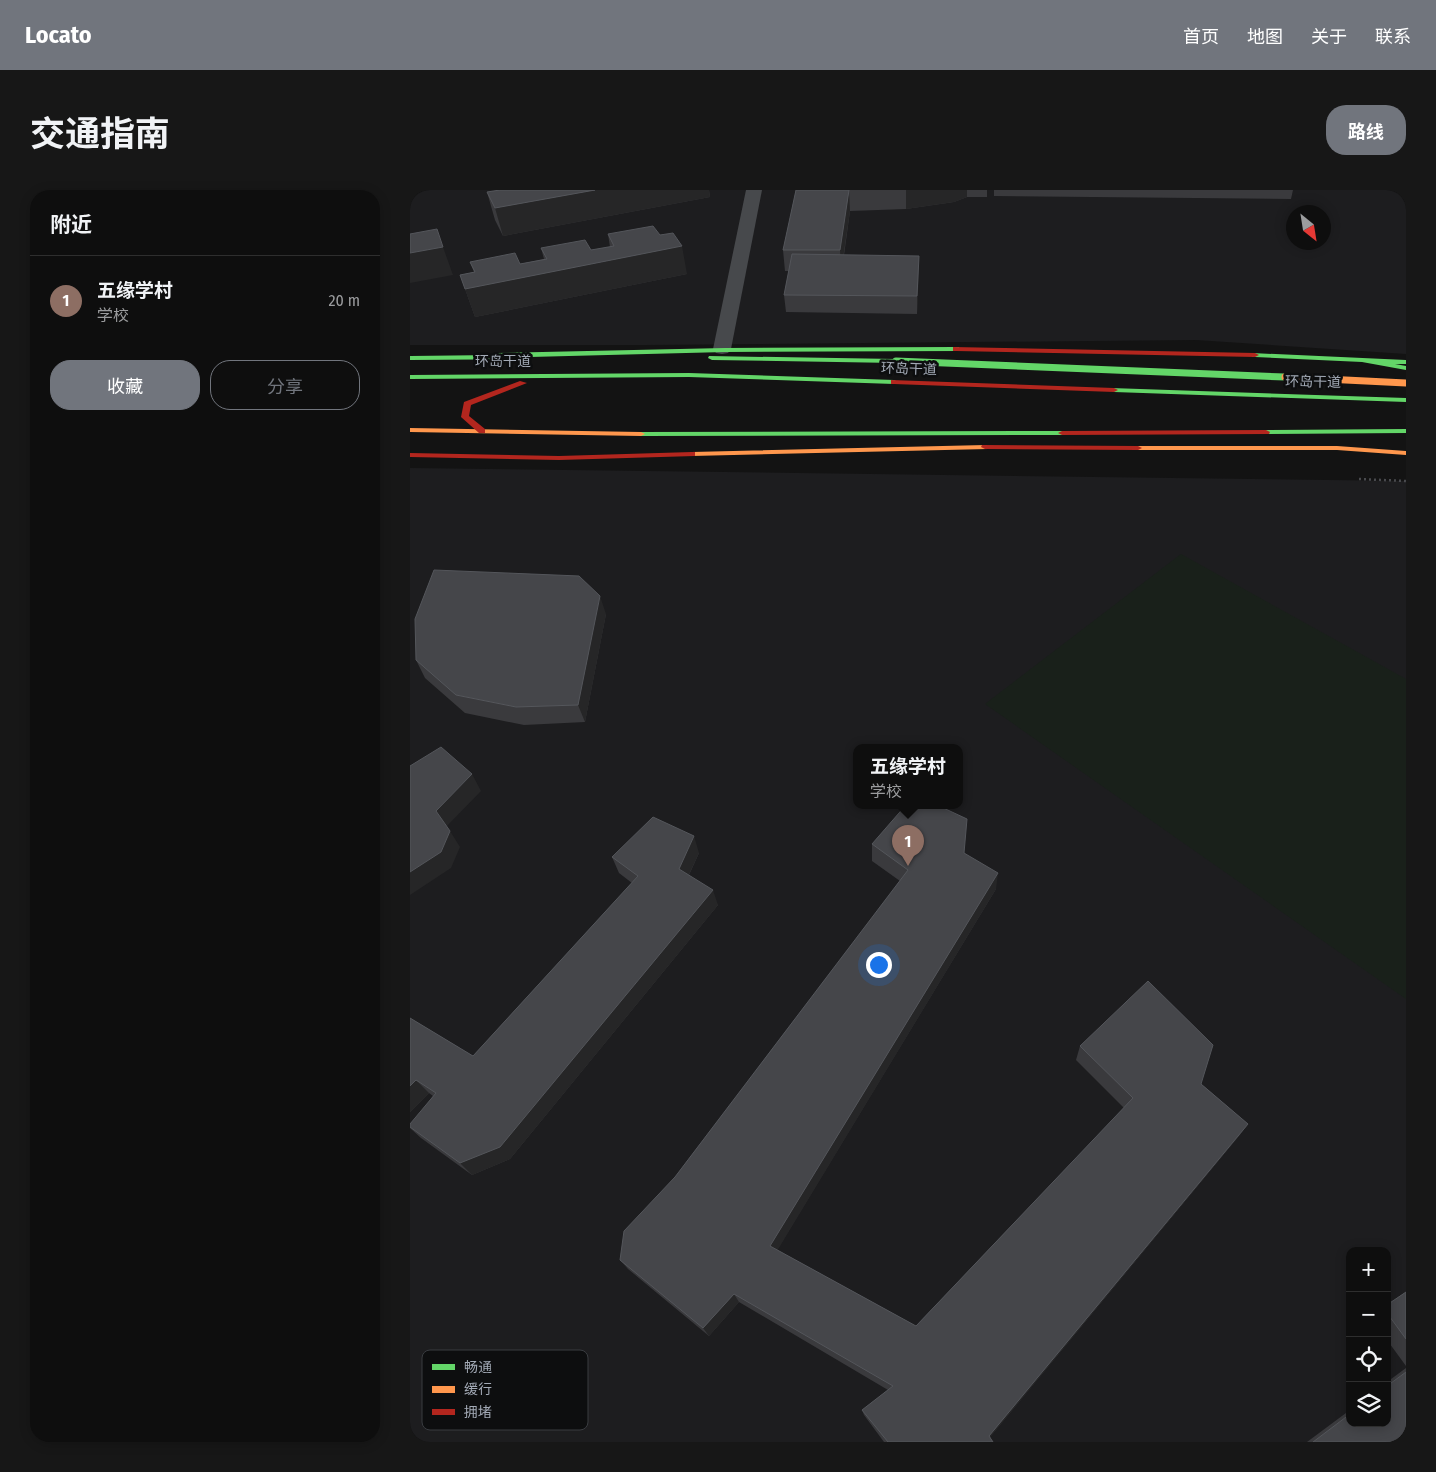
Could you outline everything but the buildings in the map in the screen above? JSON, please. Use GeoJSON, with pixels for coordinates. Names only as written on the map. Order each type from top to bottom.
{"type":"FeatureCollection","features":[{"type":"Feature","properties":{"kind":"main road"},"geometry":{"type":"LineString","coordinates":[[410,358],[722,349],[990,348],[1248,354],[1406,362]]}},
{"type":"Feature","properties":{"kind":"main road"},"geometry":{"type":"LineString","coordinates":[[438,357],[896,361],[1406,383]]}},
{"type":"Feature","properties":{"kind":"main road"},"geometry":{"type":"LineString","coordinates":[[1362,360],[1406,368]]}},
{"type":"Feature","properties":{"kind":"main road"},"geometry":{"type":"LineString","coordinates":[[482,431],[465,416],[467,404],[540,376]]}},
{"type":"Feature","properties":{"kind":"main road","name":"环岛干道"},"geometry":{"type":"LineString","coordinates":[[410,377],[689,376],[1406,400]]}},
{"type":"Feature","properties":{"kind":"main road"},"geometry":{"type":"LineString","coordinates":[[410,430],[689,435],[1406,431]]}},
{"type":"Feature","properties":{"kind":"main road"},"geometry":{"type":"LineString","coordinates":[[410,455],[559,458],[929,447],[1337,448],[1406,453]]}},
{"type":"Feature","properties":{"kind":"street"},"geometry":{"type":"LineString","coordinates":[[722,349],[754,190]]}},
{"type":"Feature","properties":{"kind":"path"},"geometry":{"type":"LineString","coordinates":[[1359,479],[1406,481]]}},
{"type":"Feature","properties":{"kind":"shaded area"},"geometry":{"type":"Polygon","coordinates":[[[410,190],[1406,190],[1406,354],[1196,340],[647,345],[410,345],[410,190]]]}},
{"type":"Feature","properties":{"kind":"shaded area"},"geometry":{"type":"Polygon","coordinates":[[[410,468],[1406,481],[1406,1442],[410,1442],[410,468]]]}},
{"type":"Feature","properties":{"kind":"shaded area"},"geometry":{"type":"Polygon","coordinates":[[[1181,554],[1406,679],[1406,999],[985,704],[1181,554]]]}},
{"type":"Feature","properties":{"kind":"traffic: fast"},"geometry":{"type":"LineString","coordinates":[[498,355],[725,350],[956,349]]}},
{"type":"Feature","properties":{"kind":"traffic: fast"},"geometry":{"type":"LineString","coordinates":[[1255,355],[1406,362]]}},
{"type":"Feature","properties":{"kind":"traffic: fast"},"geometry":{"type":"LineString","coordinates":[[410,358],[527,357]]}},
{"type":"Feature","properties":{"kind":"traffic: fast"},"geometry":{"type":"LineString","coordinates":[[712,358],[896,361]]}},
{"type":"Feature","properties":{"kind":"traffic: fast"},"geometry":{"type":"LineString","coordinates":[[1362,360],[1406,368]]}},
{"type":"Feature","properties":{"kind":"traffic: fast"},"geometry":{"type":"LineString","coordinates":[[896,361],[1285,377]]}},
{"type":"Feature","properties":{"kind":"traffic: fast"},"geometry":{"type":"LineString","coordinates":[[410,377],[689,375],[894,382]]}},
{"type":"Feature","properties":{"kind":"traffic: fast"},"geometry":{"type":"LineString","coordinates":[[1114,390],[1406,400]]}},
{"type":"Feature","properties":{"kind":"traffic: fast"},"geometry":{"type":"LineString","coordinates":[[1266,432],[1406,431]]}},
{"type":"Feature","properties":{"kind":"traffic: fast"},"geometry":{"type":"LineString","coordinates":[[641,434],[1062,433]]}},
{"type":"Feature","properties":{"kind":"traffic: slow"},"geometry":{"type":"LineString","coordinates":[[1285,377],[1406,383]]}},
{"type":"Feature","properties":{"kind":"traffic: slow"},"geometry":{"type":"LineString","coordinates":[[410,430],[641,434]]}},
{"type":"Feature","properties":{"kind":"traffic: slow"},"geometry":{"type":"LineString","coordinates":[[692,454],[985,447]]}},
{"type":"Feature","properties":{"kind":"traffic: slow"},"geometry":{"type":"LineString","coordinates":[[1138,448],[1337,448],[1406,453]]}},
{"type":"Feature","properties":{"kind":"traffic: jam"},"geometry":{"type":"LineString","coordinates":[[956,349],[1255,355]]}},
{"type":"Feature","properties":{"kind":"traffic: jam"},"geometry":{"type":"LineString","coordinates":[[894,382],[1114,390]]}},
{"type":"Feature","properties":{"kind":"traffic: jam"},"geometry":{"type":"LineString","coordinates":[[482,431],[465,417],[467,404],[523,383]]}},
{"type":"Feature","properties":{"kind":"traffic: jam"},"geometry":{"type":"LineString","coordinates":[[1062,433],[1266,432]]}},
{"type":"Feature","properties":{"kind":"traffic: jam"},"geometry":{"type":"LineString","coordinates":[[985,447],[1138,448]]}},
{"type":"Feature","properties":{"kind":"traffic: jam"},"geometry":{"type":"LineString","coordinates":[[410,455],[559,458],[692,454]]}},
{"type":"Feature","properties":{"kind":"place","name":"五缘学村"},"geometry":{"type":"Point","coordinates":[908,866]}}]}
